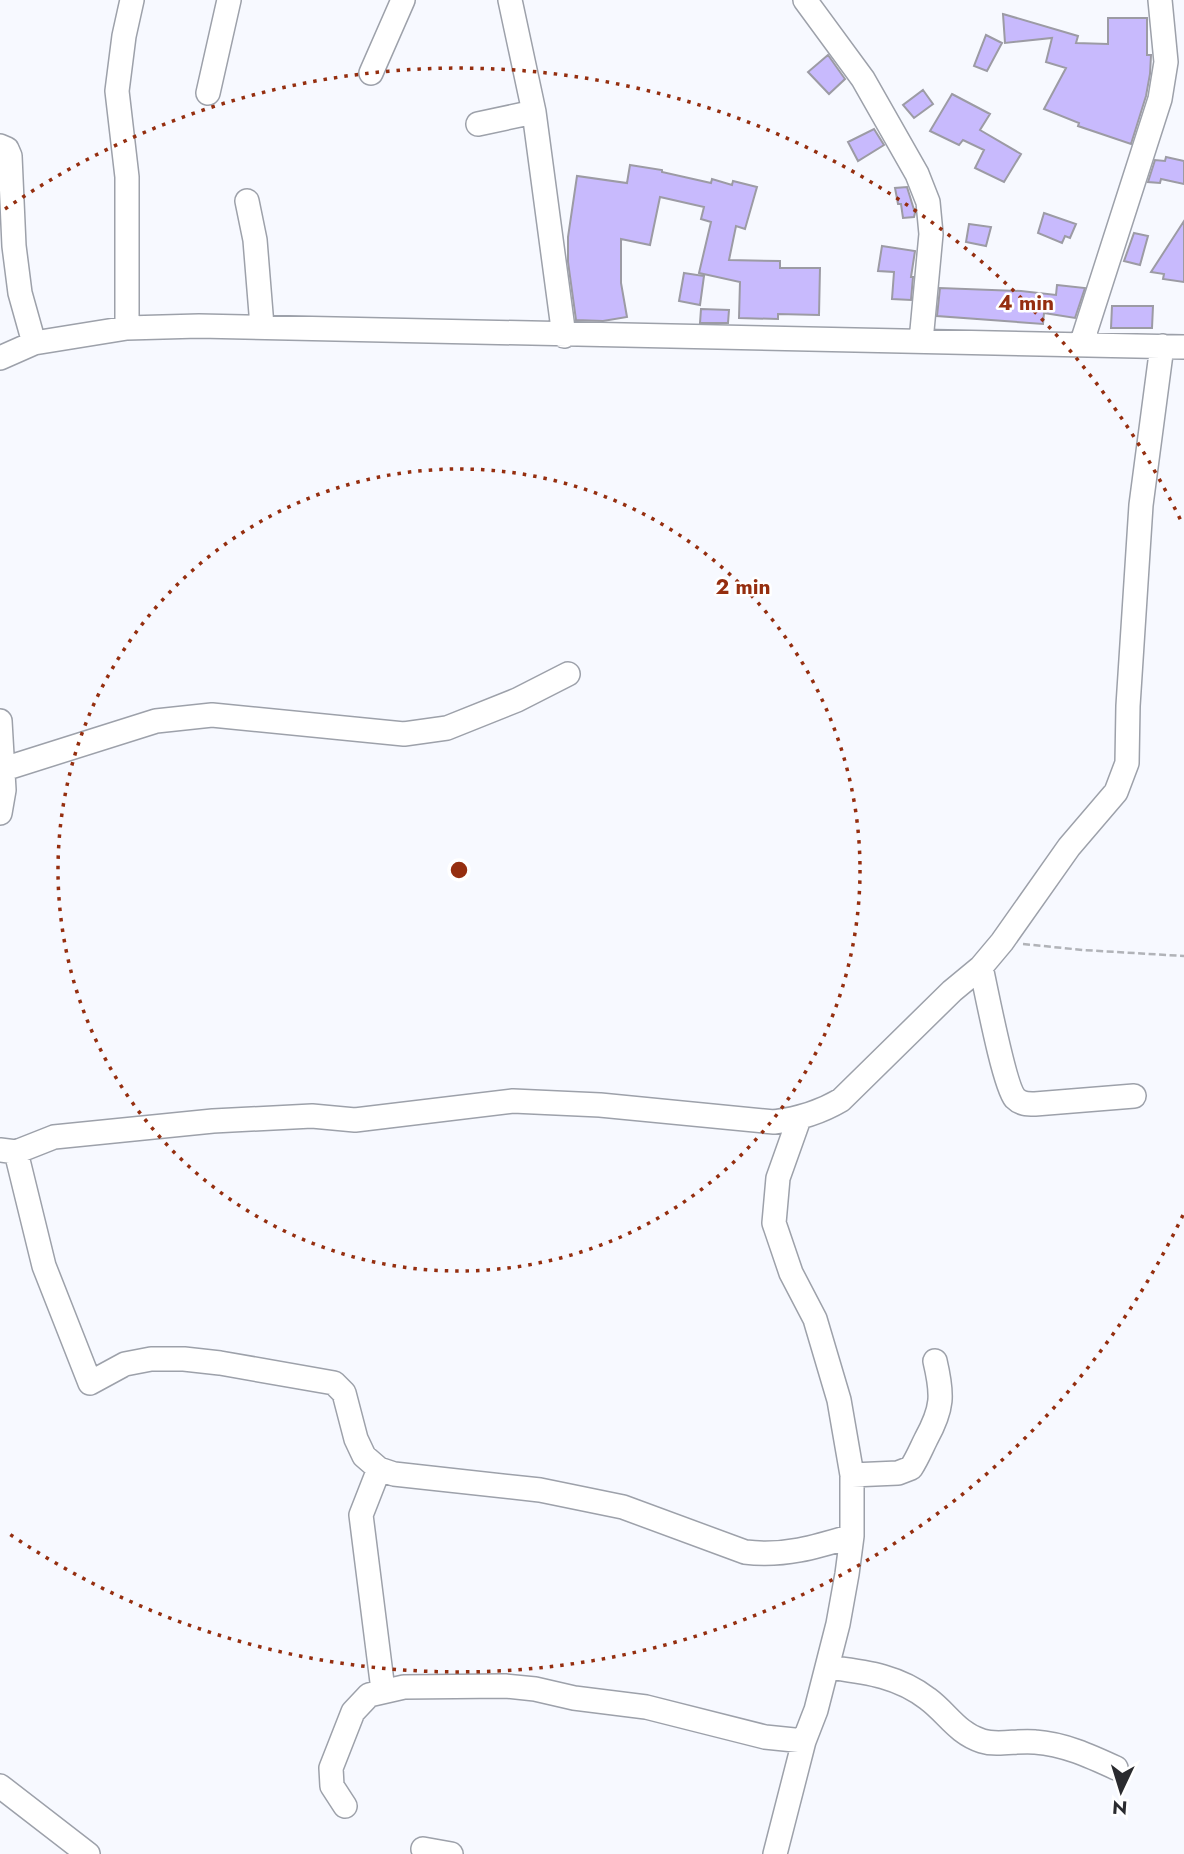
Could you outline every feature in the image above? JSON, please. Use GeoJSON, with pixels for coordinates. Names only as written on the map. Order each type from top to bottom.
{"type":"FeatureCollection","features":[{"type":"Feature","properties":{"kind":"street"},"geometry":{"type":"LineString","coordinates":[[127,328],[127,177],[117,91],[132,0]]}},
{"type":"Feature","properties":{"kind":"street"},"geometry":{"type":"LineString","coordinates":[[208,93],[229,0]]}},
{"type":"Feature","properties":{"kind":"street"},"geometry":{"type":"LineString","coordinates":[[371,73],[403,0]]}},
{"type":"Feature","properties":{"kind":"street"},"geometry":{"type":"LineString","coordinates":[[510,0],[534,112],[564,336]]}},
{"type":"Feature","properties":{"kind":"street"},"geometry":{"type":"LineString","coordinates":[[805,0],[863,79],[917,174],[928,202],[931,234],[921,341]]}},
{"type":"Feature","properties":{"kind":"street"},"geometry":{"type":"LineString","coordinates":[[1081,345],[1160,99],[1166,62],[1160,0]]}},
{"type":"Feature","properties":{"kind":"street"},"geometry":{"type":"LineString","coordinates":[[478,124],[534,112]]}},
{"type":"Feature","properties":{"kind":"street"},"geometry":{"type":"LineString","coordinates":[[0,146],[6,149],[10,156],[14,246],[20,293],[34,343]]}},
{"type":"Feature","properties":{"kind":"street"},"geometry":{"type":"LineString","coordinates":[[247,201],[255,240],[262,326]]}},
{"type":"Feature","properties":{"kind":"street"},"geometry":{"type":"LineString","coordinates":[[0,358],[34,343],[127,328],[262,326],[564,336],[1173,347],[1141,505],[1127,763],[1116,792],[1069,847],[1002,942],[981,967],[952,991],[841,1100],[820,1112],[799,1119],[774,1122],[600,1105],[513,1101],[355,1120],[312,1116],[54,1137],[8,1151],[44,1266],[90,1383],[125,1364],[162,1359],[220,1363],[334,1383],[344,1393],[356,1439],[364,1456],[379,1469],[394,1474],[540,1490],[623,1507],[745,1552],[783,1554],[852,1536]]}},
{"type":"Feature","properties":{"kind":"street"},"geometry":{"type":"LineString","coordinates":[[4,769],[156,721],[212,715],[404,734],[447,727],[517,700],[568,674]]}},
{"type":"Feature","properties":{"kind":"street"},"geometry":{"type":"LineString","coordinates":[[0,722],[4,769],[0,813]]}},
{"type":"Feature","properties":{"kind":"street"},"geometry":{"type":"LineString","coordinates":[[981,967],[1004,1067],[1012,1094],[1017,1100],[1035,1104],[1133,1096]]}},
{"type":"Feature","properties":{"kind":"street"},"geometry":{"type":"LineString","coordinates":[[775,1854],[804,1741],[816,1710],[827,1667],[848,1574],[852,1536],[852,1475],[839,1400],[815,1319],[791,1273],[774,1223],[778,1178],[799,1119]]}},
{"type":"Feature","properties":{"kind":"street"},"geometry":{"type":"LineString","coordinates":[[852,1475],[898,1473],[911,1468],[937,1419],[942,1402],[935,1361]]}},
{"type":"Feature","properties":{"kind":"street"},"geometry":{"type":"LineString","coordinates":[[379,1469],[361,1515],[383,1690]]}},
{"type":"Feature","properties":{"kind":"street"},"geometry":{"type":"LineString","coordinates":[[827,1667],[867,1672],[898,1680],[930,1700],[964,1734],[984,1742],[1046,1743],[1077,1751],[1116,1768]]}},
{"type":"Feature","properties":{"kind":"street"},"geometry":{"type":"LineString","coordinates":[[345,1806],[332,1786],[331,1768],[353,1712],[369,1695],[404,1687],[525,1688],[574,1698],[646,1707],[765,1737],[804,1741]]}},
{"type":"Feature","properties":{"kind":"street"},"geometry":{"type":"LineString","coordinates":[[0,1786],[88,1854]]}},
{"type":"Feature","properties":{"kind":"street"},"geometry":{"type":"LineString","coordinates":[[423,1849],[451,1854]]}},
{"type":"Feature","properties":{"kind":"path"},"geometry":{"type":"LineString","coordinates":[[1002,942],[1184,956]]}},
{"type":"Feature","properties":{"kind":"building"},"geometry":{"type":"Polygon","coordinates":[[[1003,14],[1078,36],[1076,43],[1108,44],[1108,18],[1147,18],[1150,74],[1131,144],[1078,126],[1079,123],[1044,109],[1066,68],[1046,62],[1052,38],[1005,43],[1003,14]]]}},
{"type":"Feature","properties":{"kind":"building"},"geometry":{"type":"Polygon","coordinates":[[[986,35],[1002,43],[987,71],[974,66],[986,35]]]}},
{"type":"Feature","properties":{"kind":"building"},"geometry":{"type":"Polygon","coordinates":[[[828,55],[845,79],[829,94],[808,72],[828,55]]]}},
{"type":"Feature","properties":{"kind":"building"},"geometry":{"type":"Polygon","coordinates":[[[923,90],[933,104],[914,118],[903,105],[923,90]]]}},
{"type":"Feature","properties":{"kind":"building"},"geometry":{"type":"Polygon","coordinates":[[[952,94],[990,114],[980,130],[1021,154],[1004,182],[975,168],[984,150],[963,140],[959,145],[930,131],[952,94]]]}},
{"type":"Feature","properties":{"kind":"building"},"geometry":{"type":"Polygon","coordinates":[[[874,129],[884,145],[858,161],[848,142],[874,129]]]}},
{"type":"Feature","properties":{"kind":"building"},"geometry":{"type":"Polygon","coordinates":[[[1166,157],[1184,161],[1184,184],[1161,179],[1160,183],[1148,182],[1155,160],[1165,161],[1166,157]]]}},
{"type":"Feature","properties":{"kind":"building"},"geometry":{"type":"Polygon","coordinates":[[[630,165],[711,183],[712,179],[732,185],[733,181],[757,187],[745,229],[736,226],[729,260],[780,261],[780,268],[820,268],[819,315],[778,314],[778,319],[739,318],[740,282],[699,273],[711,222],[701,219],[704,207],[660,197],[650,245],[621,239],[621,283],[627,317],[603,321],[576,320],[568,262],[568,237],[577,176],[627,183],[630,165]]]}},
{"type":"Feature","properties":{"kind":"building"},"geometry":{"type":"Polygon","coordinates":[[[907,187],[915,213],[914,217],[903,218],[895,188],[907,187]]]}},
{"type":"Feature","properties":{"kind":"building"},"geometry":{"type":"Polygon","coordinates":[[[1044,213],[1076,224],[1070,238],[1065,236],[1062,243],[1038,233],[1044,213]]]}},
{"type":"Feature","properties":{"kind":"building"},"geometry":{"type":"Polygon","coordinates":[[[1184,221],[1184,282],[1163,279],[1164,274],[1151,272],[1184,221]]]}},
{"type":"Feature","properties":{"kind":"building"},"geometry":{"type":"Polygon","coordinates":[[[969,224],[991,227],[986,246],[966,242],[969,224]]]}},
{"type":"Feature","properties":{"kind":"building"},"geometry":{"type":"Polygon","coordinates":[[[1134,233],[1148,236],[1140,265],[1124,261],[1134,233]]]}},
{"type":"Feature","properties":{"kind":"building"},"geometry":{"type":"Polygon","coordinates":[[[882,246],[915,251],[911,300],[892,299],[894,272],[878,271],[882,246]]]}},
{"type":"Feature","properties":{"kind":"building"},"geometry":{"type":"Polygon","coordinates":[[[684,273],[704,276],[700,305],[679,301],[684,273]]]}},
{"type":"Feature","properties":{"kind":"building"},"geometry":{"type":"Polygon","coordinates":[[[1057,285],[1085,288],[1075,318],[1044,313],[1043,324],[937,316],[940,288],[1056,295],[1057,285]]]}},
{"type":"Feature","properties":{"kind":"building"},"geometry":{"type":"Polygon","coordinates":[[[1112,306],[1153,306],[1152,328],[1111,328],[1112,306]]]}},
{"type":"Feature","properties":{"kind":"building"},"geometry":{"type":"Polygon","coordinates":[[[701,309],[729,310],[728,323],[700,323],[701,309]]]}}]}
